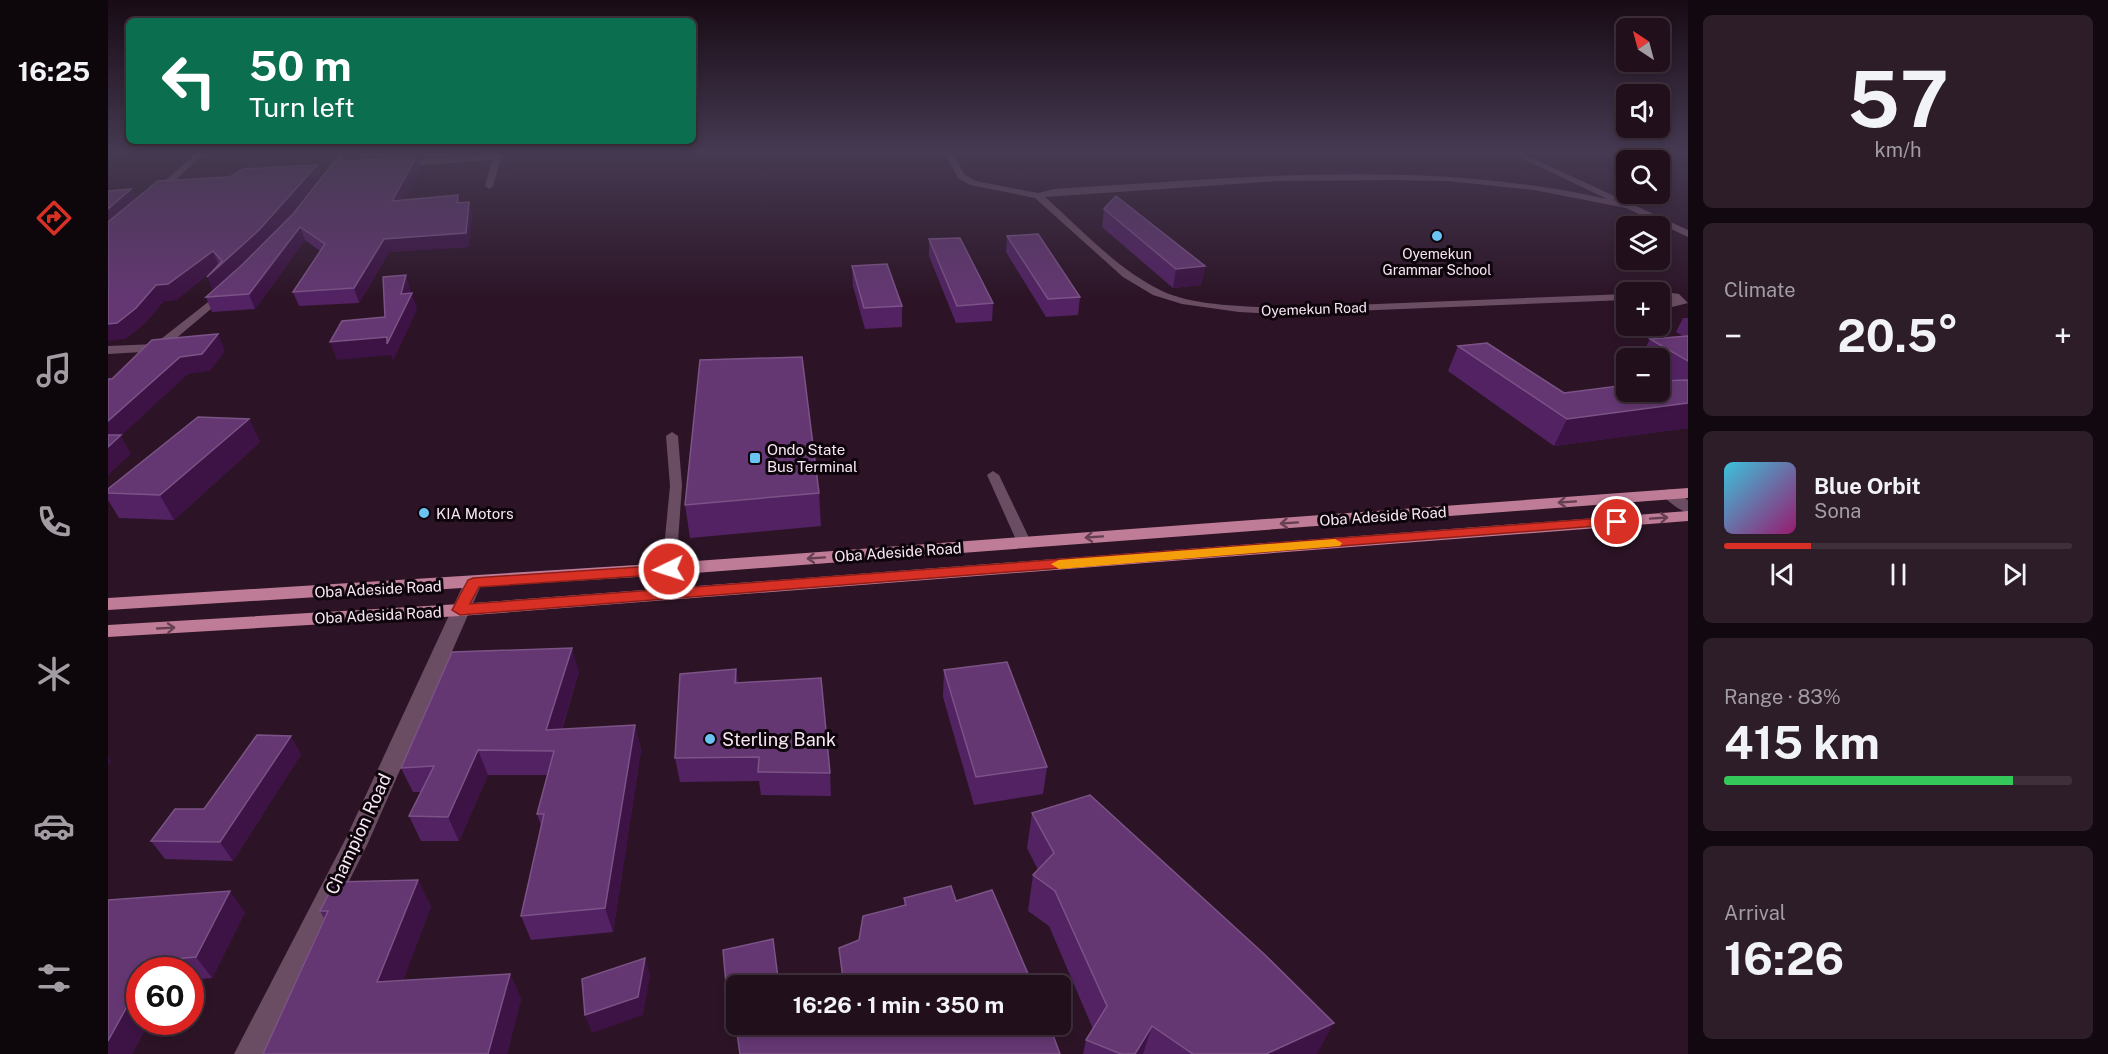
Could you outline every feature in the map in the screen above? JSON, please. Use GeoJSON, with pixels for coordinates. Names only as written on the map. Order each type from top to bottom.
{"type":"FeatureCollection","features":[{"type":"Feature","properties":{"kind":"main road","name":"Oba Adeside Road"},"geometry":{"type":"LineString","coordinates":[[108,604],[473,583],[1688,493]]}},
{"type":"Feature","properties":{"kind":"main road","name":"Oba Adesida Road"},"geometry":{"type":"LineString","coordinates":[[108,631],[460,610],[1688,516]]}},
{"type":"Feature","properties":{"kind":"street","name":"Oyemekun Road"},"geometry":{"type":"LineString","coordinates":[[1043,200],[1141,285],[1182,301],[1239,309],[1278,311],[1616,297]]}},
{"type":"Feature","properties":{"kind":"street"},"geometry":{"type":"LineString","coordinates":[[1594,200],[1624,206]]}},
{"type":"Feature","properties":{"kind":"street"},"geometry":{"type":"LineString","coordinates":[[1612,200],[1688,234]]}},
{"type":"Feature","properties":{"kind":"street"},"geometry":{"type":"LineString","coordinates":[[140,362],[235,283]]}},
{"type":"Feature","properties":{"kind":"street"},"geometry":{"type":"LineString","coordinates":[[1670,300],[1688,290]]}},
{"type":"Feature","properties":{"kind":"street"},"geometry":{"type":"LineString","coordinates":[[108,350],[156,348]]}},
{"type":"Feature","properties":{"kind":"street"},"geometry":{"type":"LineString","coordinates":[[1670,494],[1688,508]]}},
{"type":"Feature","properties":{"kind":"street","name":"Champion Road"},"geometry":{"type":"LineString","coordinates":[[248,1054],[356,843],[473,583]]}},
{"type":"Feature","properties":{"kind":"lane"},"geometry":{"type":"LineString","coordinates":[[669,569],[676,498],[676,456],[672,436]]}},
{"type":"Feature","properties":{"kind":"lane"},"geometry":{"type":"LineString","coordinates":[[993,475],[1024,542]]}},
{"type":"Feature","properties":{"kind":"building"},"geometry":{"type":"Polygon","coordinates":[[[108,200],[118,200],[108,209],[108,200]]]}},
{"type":"Feature","properties":{"kind":"building"},"geometry":{"type":"Polygon","coordinates":[[[135,200],[286,200],[259,230],[207,277],[222,261],[213,251],[168,284],[156,285],[136,308],[117,323],[108,324],[108,222],[135,200]]]}},
{"type":"Feature","properties":{"kind":"building"},"geometry":{"type":"Polygon","coordinates":[[[304,200],[469,202],[466,233],[384,239],[354,288],[293,292],[325,244],[300,227],[249,294],[206,297],[293,214],[304,200]]]}},
{"type":"Feature","properties":{"kind":"building"},"geometry":{"type":"Polygon","coordinates":[[[1112,200],[1121,200],[1205,266],[1176,269],[1104,209],[1112,200]]]}},
{"type":"Feature","properties":{"kind":"building"},"geometry":{"type":"Polygon","coordinates":[[[1038,234],[1080,297],[1048,299],[1007,236],[1038,234]]]}},
{"type":"Feature","properties":{"kind":"building"},"geometry":{"type":"Polygon","coordinates":[[[960,238],[993,303],[957,306],[929,239],[960,238]]]}},
{"type":"Feature","properties":{"kind":"building"},"geometry":{"type":"Polygon","coordinates":[[[887,264],[902,306],[864,308],[852,266],[887,264]]]}},
{"type":"Feature","properties":{"kind":"building"},"geometry":{"type":"Polygon","coordinates":[[[406,275],[401,294],[412,293],[387,344],[387,337],[330,342],[342,321],[385,317],[383,277],[406,275]]]}},
{"type":"Feature","properties":{"kind":"building"},"geometry":{"type":"Polygon","coordinates":[[[218,334],[202,354],[180,357],[108,421],[108,379],[112,379],[152,340],[218,334]]]}},
{"type":"Feature","properties":{"kind":"building"},"geometry":{"type":"Polygon","coordinates":[[[1688,336],[1688,361],[1670,351],[1670,348],[1666,348],[1650,339],[1688,336]]]}},
{"type":"Feature","properties":{"kind":"building"},"geometry":{"type":"Polygon","coordinates":[[[1487,343],[1564,393],[1616,386],[1616,402],[1670,402],[1670,381],[1688,380],[1688,403],[1567,419],[1458,346],[1487,343]]]}},
{"type":"Feature","properties":{"kind":"building","name":"Ondo State Bus Terminal"},"geometry":{"type":"Polygon","coordinates":[[[802,357],[819,493],[685,505],[700,360],[802,357]]]}},
{"type":"Feature","properties":{"kind":"building"},"geometry":{"type":"Polygon","coordinates":[[[198,417],[249,419],[160,495],[108,493],[108,489],[198,417]]]}},
{"type":"Feature","properties":{"kind":"building"},"geometry":{"type":"Polygon","coordinates":[[[108,435],[121,435],[108,447],[108,435]]]}},
{"type":"Feature","properties":{"kind":"building"},"geometry":{"type":"Polygon","coordinates":[[[572,648],[546,730],[635,725],[605,908],[521,916],[544,814],[537,814],[554,751],[478,750],[448,817],[409,816],[434,766],[401,768],[452,652],[572,648]]]}},
{"type":"Feature","properties":{"kind":"building"},"geometry":{"type":"Polygon","coordinates":[[[1007,662],[1047,767],[976,777],[944,670],[1007,662]]]}},
{"type":"Feature","properties":{"kind":"building"},"geometry":{"type":"Polygon","coordinates":[[[736,669],[735,683],[821,678],[830,773],[758,772],[759,757],[675,758],[680,674],[736,669]]]}},
{"type":"Feature","properties":{"kind":"building"},"geometry":{"type":"Polygon","coordinates":[[[257,735],[291,736],[220,842],[151,841],[175,809],[204,809],[257,735]]]}},
{"type":"Feature","properties":{"kind":"building"},"geometry":{"type":"Polygon","coordinates":[[[1090,795],[1263,953],[1334,1023],[1266,1054],[1193,1054],[1152,1026],[1135,1054],[1121,1054],[1086,1040],[1107,1006],[1055,891],[1033,875],[1054,853],[1032,813],[1090,795]]]}},
{"type":"Feature","properties":{"kind":"building"},"geometry":{"type":"Polygon","coordinates":[[[418,880],[377,982],[510,974],[488,1054],[263,1054],[328,911],[320,911],[335,882],[418,880]]]}},
{"type":"Feature","properties":{"kind":"building"},"geometry":{"type":"Polygon","coordinates":[[[951,886],[956,901],[992,890],[1029,975],[843,975],[839,948],[859,940],[863,916],[906,905],[904,898],[951,886]]]}},
{"type":"Feature","properties":{"kind":"building"},"geometry":{"type":"Polygon","coordinates":[[[230,891],[196,957],[126,957],[126,1008],[108,1041],[108,900],[230,891]]]}},
{"type":"Feature","properties":{"kind":"building"},"geometry":{"type":"Polygon","coordinates":[[[773,939],[778,975],[726,975],[726,984],[723,950],[773,939]]]}},
{"type":"Feature","properties":{"kind":"building"},"geometry":{"type":"Polygon","coordinates":[[[645,958],[638,997],[585,1015],[582,979],[645,958]]]}},
{"type":"Feature","properties":{"kind":"building"},"geometry":{"type":"Polygon","coordinates":[[[737,1035],[1053,1035],[1060,1054],[740,1054],[737,1035]]]}},
{"type":"Feature","properties":{"kind":"slow traffic"},"geometry":{"type":"LineString","coordinates":[[1059,564],[1335,543]]}},
{"type":"Feature","properties":{"kind":"place","name":"Oyemekun Grammar School"},"geometry":{"type":"Point","coordinates":[1437,236]}},
{"type":"Feature","properties":{"kind":"place","name":"Ondo State Bus Terminal"},"geometry":{"type":"Point","coordinates":[755,458]}},
{"type":"Feature","properties":{"kind":"place","name":"KIA Motors"},"geometry":{"type":"Point","coordinates":[424,513]}},
{"type":"Feature","properties":{"kind":"place","name":"Sterling Bank"},"geometry":{"type":"Point","coordinates":[710,739]}},
{"type":"Feature","properties":{"kind":"route"},"geometry":{"type":"LineString","coordinates":[[669,569],[473,583],[460,610],[1617,522]]}}]}
